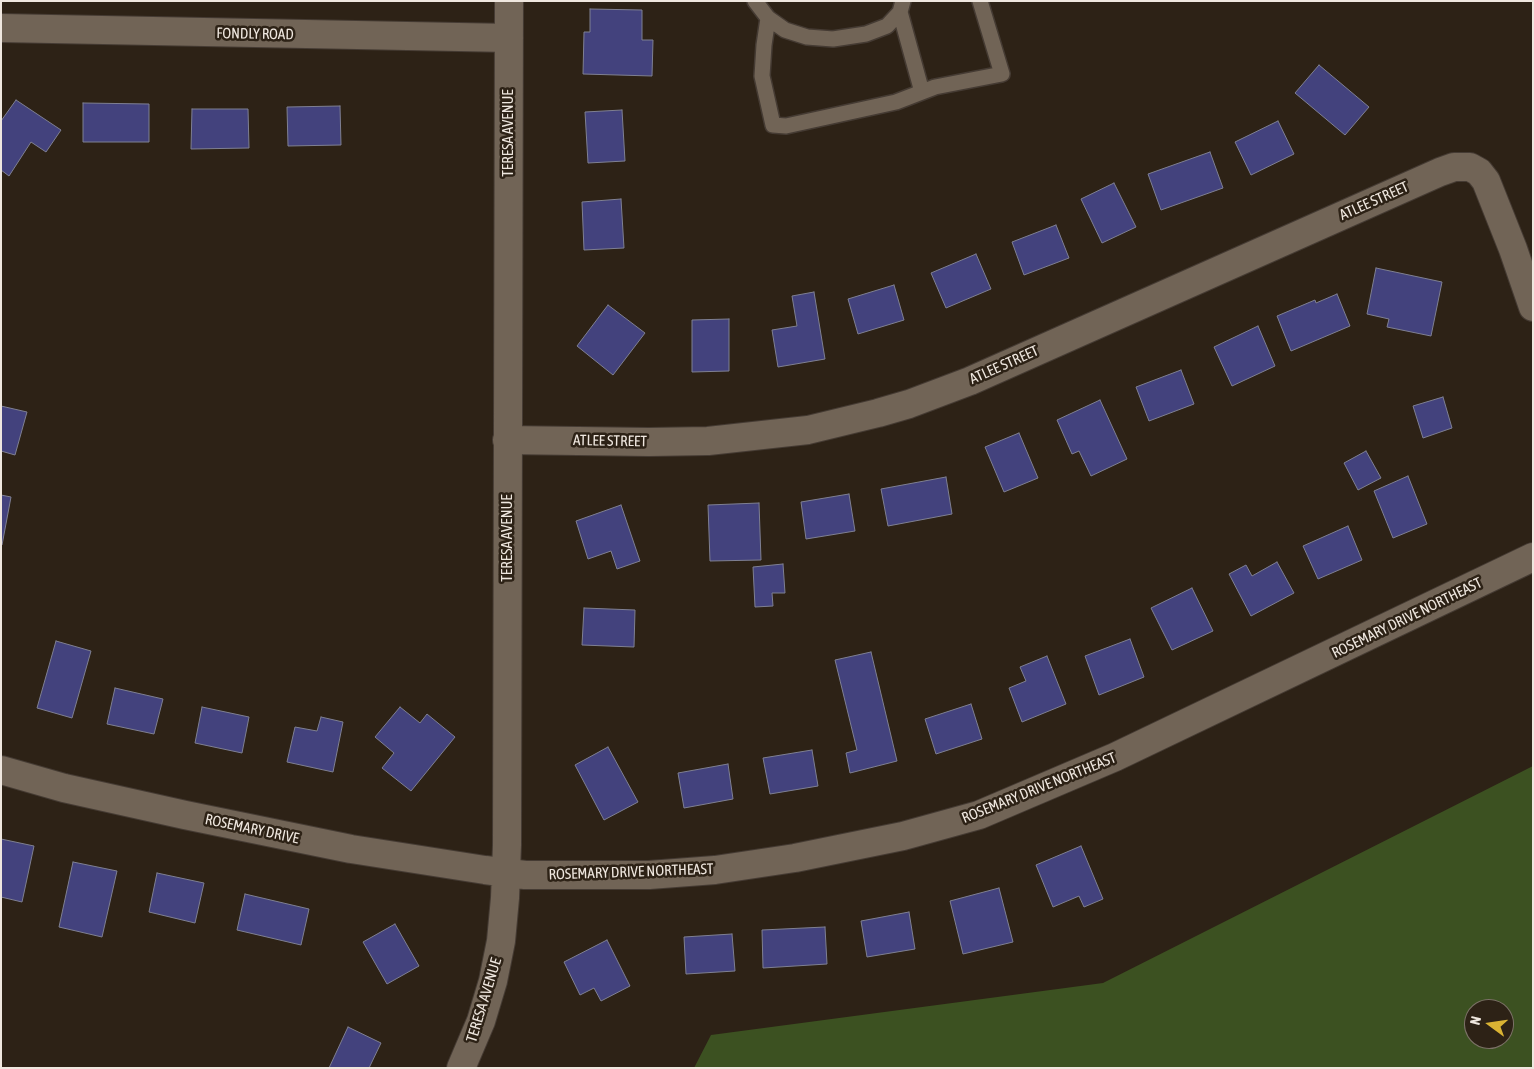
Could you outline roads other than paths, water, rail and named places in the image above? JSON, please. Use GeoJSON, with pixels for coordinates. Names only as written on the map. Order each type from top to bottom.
{"type":"FeatureCollection","features":[{"type":"Feature","properties":{"kind":"street","name":"TERESA AVENUE"},"geometry":{"type":"LineString","coordinates":[[460,1068],[481,1020],[494,981],[502,941],[506,873],[509,1]]}},
{"type":"Feature","properties":{"kind":"street","name":"FONDLY ROAD"},"geometry":{"type":"LineString","coordinates":[[1,28],[509,38]]}},
{"type":"Feature","properties":{"kind":"street","name":"ATLEE STREET"},"geometry":{"type":"LineString","coordinates":[[507,440],[708,441],[808,430],[878,413],[909,404],[970,381],[1454,167],[1470,167],[1479,172],[1486,181],[1513,249],[1533,308]]}},
{"type":"Feature","properties":{"kind":"street","name":"ROSEMARY DRIVE NORTHEAST"},"geometry":{"type":"LineString","coordinates":[[506,873],[525,875],[649,875],[715,870],[795,858],[903,836],[979,815],[1116,757],[1533,557]]}},
{"type":"Feature","properties":{"kind":"street","name":"ROSEMARY DRIVE"},"geometry":{"type":"LineString","coordinates":[[1,770],[64,788],[351,849],[506,873]]}},
{"type":"Feature","properties":{"kind":"lane"},"geometry":{"type":"LineString","coordinates":[[755,1],[768,18],[785,30],[807,37],[833,39],[866,34],[887,26],[901,7]]}},
{"type":"Feature","properties":{"kind":"lane"},"geometry":{"type":"LineString","coordinates":[[768,18],[762,76],[773,125],[786,126],[896,102],[935,87],[1002,74],[980,1]]}},
{"type":"Feature","properties":{"kind":"lane"},"geometry":{"type":"LineString","coordinates":[[901,7],[922,92]]}}]}
